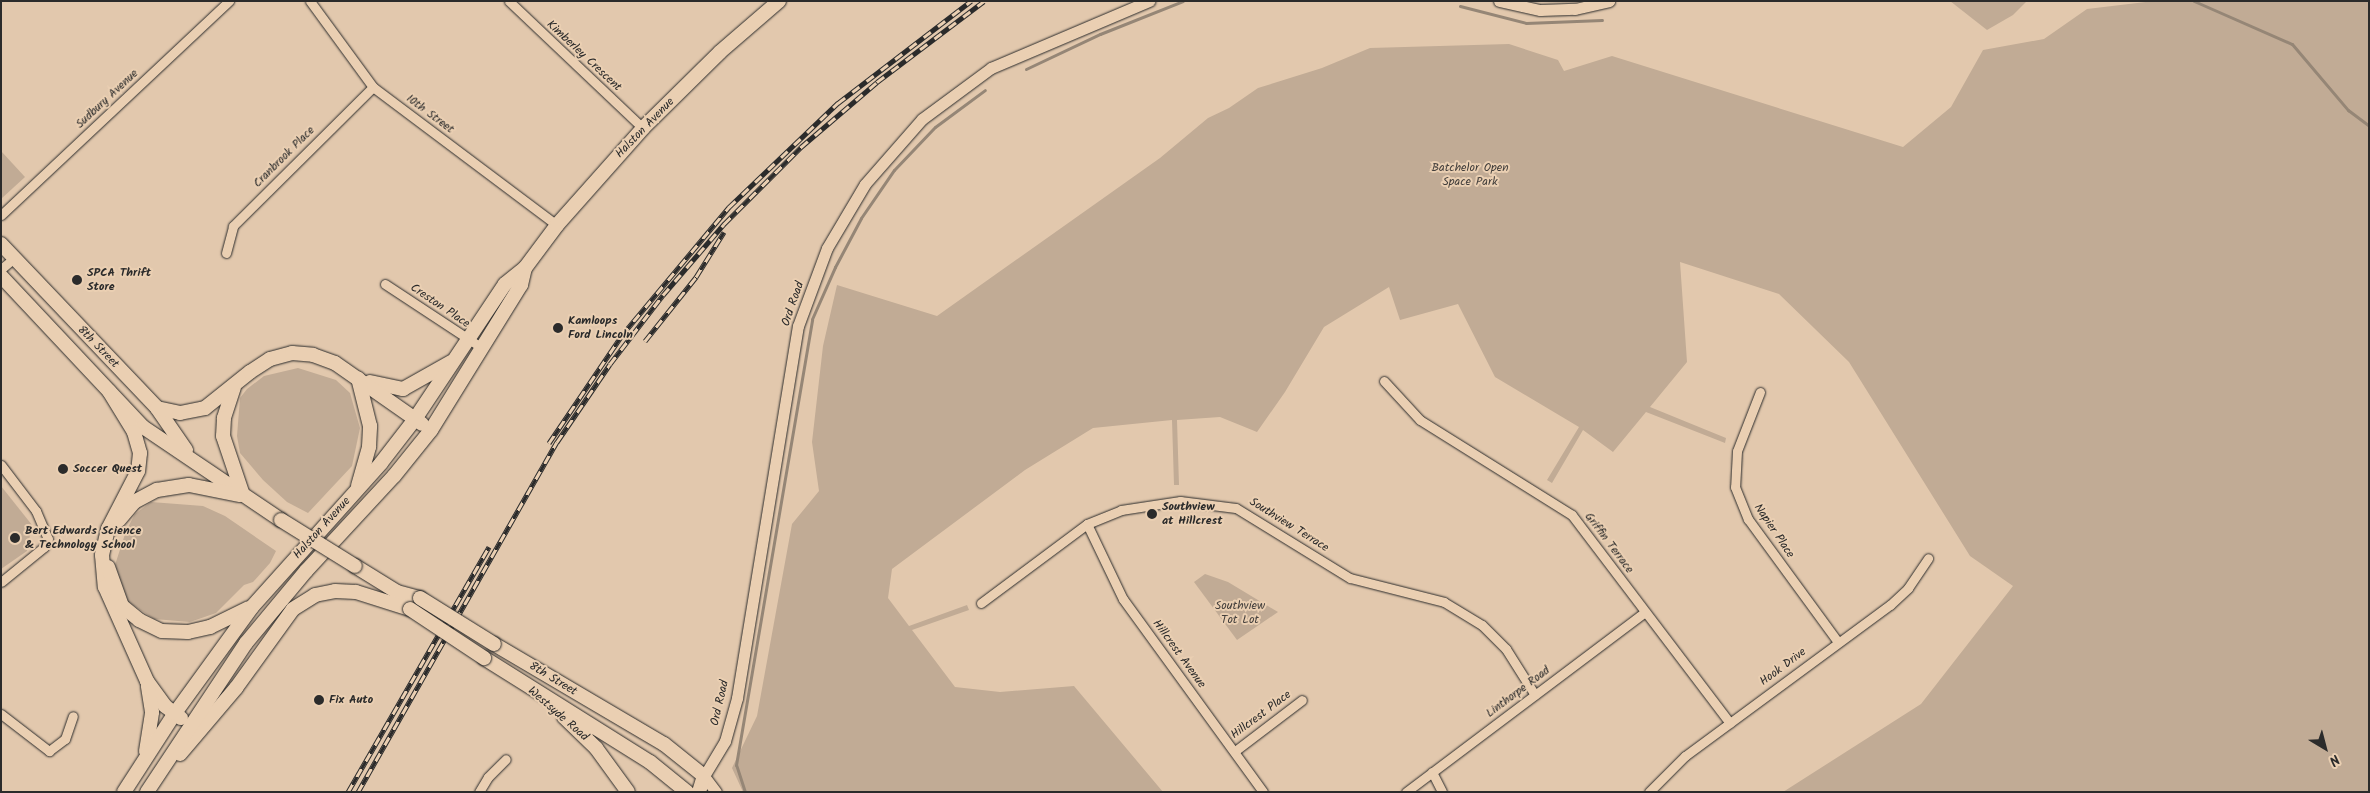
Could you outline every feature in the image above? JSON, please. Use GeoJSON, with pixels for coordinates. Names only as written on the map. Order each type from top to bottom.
{"type":"FeatureCollection","features":[{"type":"Feature","properties":{"kind":"main road","name":"Halston Avenue"},"geometry":{"type":"LineString","coordinates":[[124,792],[175,714],[252,606],[356,490],[415,419],[505,284],[525,268],[557,225],[643,128],[720,52],[779,1]]}},
{"type":"Feature","properties":{"kind":"main road","name":"8th Street"},"geometry":{"type":"LineString","coordinates":[[1,244],[157,408],[189,455]]}},
{"type":"Feature","properties":{"kind":"main road","name":"Halston Avenue"},"geometry":{"type":"LineString","coordinates":[[148,792],[190,724],[246,643],[306,571],[394,476],[431,430],[521,285],[525,268]]}},
{"type":"Feature","properties":{"kind":"main road","name":"8th Street"},"geometry":{"type":"LineString","coordinates":[[1,276],[143,427],[189,455],[244,496],[281,520],[397,592],[420,598],[664,744],[704,776]]}},
{"type":"Feature","properties":{"kind":"main road"},"geometry":{"type":"LineString","coordinates":[[157,408],[192,412],[217,400],[250,372],[270,359],[292,353],[313,355],[335,363],[431,430]]}},
{"type":"Feature","properties":{"kind":"main road"},"geometry":{"type":"LineString","coordinates":[[358,378],[384,387],[403,388],[455,359]]}},
{"type":"Feature","properties":{"kind":"main road"},"geometry":{"type":"LineString","coordinates":[[356,490],[369,447],[370,426],[358,378]]}},
{"type":"Feature","properties":{"kind":"main road"},"geometry":{"type":"LineString","coordinates":[[234,387],[224,418],[223,436],[244,496]]}},
{"type":"Feature","properties":{"kind":"main road"},"geometry":{"type":"LineString","coordinates":[[109,391],[134,432],[140,453],[138,471],[108,529],[102,555],[105,587],[147,681],[165,706],[190,724]]}},
{"type":"Feature","properties":{"kind":"main road"},"geometry":{"type":"LineString","coordinates":[[244,496],[190,485],[157,490],[134,502],[118,522],[111,542],[108,567],[122,606],[139,620],[162,631],[188,632],[210,627],[252,606]]}},
{"type":"Feature","properties":{"kind":"main road"},"geometry":{"type":"LineString","coordinates":[[148,792],[236,688],[293,608],[315,595],[335,591],[356,592],[410,609]]}},
{"type":"Feature","properties":{"kind":"main road","name":"8th Street"},"geometry":{"type":"LineString","coordinates":[[397,592],[410,609],[524,685],[650,762],[684,790]]}},
{"type":"Feature","properties":{"kind":"main road"},"geometry":{"type":"LineString","coordinates":[[144,760],[152,712],[147,681]]}},
{"type":"Feature","properties":{"kind":"main road","name":"Westsyde Road"},"geometry":{"type":"LineString","coordinates":[[524,685],[572,723],[596,748],[628,792]]}},
{"type":"Feature","properties":{"kind":"main road"},"geometry":{"type":"LineString","coordinates":[[684,790],[704,776]]}},
{"type":"Feature","properties":{"kind":"main road"},"geometry":{"type":"LineString","coordinates":[[699,792],[704,776]]}},
{"type":"Feature","properties":{"kind":"street","name":"Sudbury Avenue"},"geometry":{"type":"LineString","coordinates":[[1,215],[230,1]]}},
{"type":"Feature","properties":{"kind":"street","name":"10th Street"},"geometry":{"type":"LineString","coordinates":[[310,1],[373,87],[557,225]]}},
{"type":"Feature","properties":{"kind":"street","name":"Kimberley Crescent"},"geometry":{"type":"LineString","coordinates":[[509,1],[643,128]]}},
{"type":"Feature","properties":{"kind":"street","name":"Ord Road"},"geometry":{"type":"LineString","coordinates":[[704,776],[725,740],[737,698],[798,326],[827,248],[865,184],[922,119],[991,68],[1149,1]]}},
{"type":"Feature","properties":{"kind":"street"},"geometry":{"type":"LineString","coordinates":[[1499,1],[1540,10],[1575,9],[1609,1]]}},
{"type":"Feature","properties":{"kind":"street","name":"Cranbrook Place"},"geometry":{"type":"LineString","coordinates":[[226,253],[233,226],[373,87]]}},
{"type":"Feature","properties":{"kind":"street"},"geometry":{"type":"LineString","coordinates":[[1,269],[14,258]]}},
{"type":"Feature","properties":{"kind":"street","name":"Creston Place"},"geometry":{"type":"LineString","coordinates":[[385,284],[482,348]]}},
{"type":"Feature","properties":{"kind":"street","name":"Griffin Terrace"},"geometry":{"type":"LineString","coordinates":[[1384,381],[1420,420],[1572,515],[1730,723]]}},
{"type":"Feature","properties":{"kind":"street","name":"Napier Place"},"geometry":{"type":"LineString","coordinates":[[1760,392],[1737,450],[1735,487],[1748,518],[1838,642]]}},
{"type":"Feature","properties":{"kind":"street"},"geometry":{"type":"LineString","coordinates":[[1,465],[36,511],[48,539],[44,547],[1,582]]}},
{"type":"Feature","properties":{"kind":"street","name":"Southview Terrace"},"geometry":{"type":"LineString","coordinates":[[981,603],[1087,524],[1121,510],[1180,501],[1236,508],[1350,578],[1444,602],[1482,625],[1506,649],[1535,695]]}},
{"type":"Feature","properties":{"kind":"street","name":"Hillcrest Avenue"},"geometry":{"type":"LineString","coordinates":[[1087,524],[1123,599],[1263,792]]}},
{"type":"Feature","properties":{"kind":"street","name":"Hook Drive"},"geometry":{"type":"LineString","coordinates":[[1649,792],[1685,756],[1838,642],[1890,606],[1908,588],[1928,558]]}},
{"type":"Feature","properties":{"kind":"street","name":"Linthorpe Road"},"geometry":{"type":"LineString","coordinates":[[1406,792],[1645,612]]}},
{"type":"Feature","properties":{"kind":"street","name":"Hillcrest Place"},"geometry":{"type":"LineString","coordinates":[[1235,751],[1302,700]]}},
{"type":"Feature","properties":{"kind":"street"},"geometry":{"type":"LineString","coordinates":[[1,714],[49,751],[66,739],[73,716]]}},
{"type":"Feature","properties":{"kind":"street"},"geometry":{"type":"LineString","coordinates":[[479,792],[488,777],[506,759]]}},
{"type":"Feature","properties":{"kind":"street"},"geometry":{"type":"LineString","coordinates":[[1432,772],[1442,792]]}},
{"type":"Feature","properties":{"kind":"street"},"geometry":{"type":"LineString","coordinates":[[704,776],[716,792]]}},
{"type":"Feature","properties":{"kind":"green space"},"geometry":{"type":"Polygon","coordinates":[[[1950,1],[2027,1],[2013,15],[1987,30],[1950,1]]]}},
{"type":"Feature","properties":{"kind":"green space","name":"Batchelor Open Space Park"},"geometry":{"type":"Polygon","coordinates":[[[2154,1],[2369,1],[2369,792],[1783,792],[1921,704],[2013,586],[1970,556],[1849,362],[1779,294],[1680,262],[1687,362],[1650,407],[1726,438],[1725,443],[1646,412],[1613,452],[1583,430],[1552,483],[1547,480],[1579,427],[1495,377],[1458,304],[1400,320],[1389,287],[1324,327],[1285,392],[1257,432],[1220,417],[1177,420],[1179,485],[1174,485],[1172,420],[1093,428],[1025,470],[892,569],[888,598],[909,626],[967,605],[969,610],[912,630],[955,687],[1000,692],[1074,686],[1163,792],[743,792],[732,768],[757,716],[792,524],[819,491],[812,442],[823,346],[837,285],[937,316],[1160,158],[1208,118],[1229,108],[1258,88],[1322,68],[1370,48],[1509,44],[1558,60],[1564,71],[1612,56],[1903,147],[1951,107],[1983,50],[2044,39],[2087,9],[2154,1]]]}},
{"type":"Feature","properties":{"kind":"green space"},"geometry":{"type":"Polygon","coordinates":[[[1,151],[25,177],[1,199],[1,151]]]}},
{"type":"Feature","properties":{"kind":"green space"},"geometry":{"type":"Polygon","coordinates":[[[298,368],[336,380],[350,393],[360,428],[352,466],[308,513],[287,502],[263,480],[240,453],[237,436],[240,398],[247,389],[264,376],[298,368]]]}},
{"type":"Feature","properties":{"kind":"green space","name":"Bert Edwards Science & Technology School"},"geometry":{"type":"Polygon","coordinates":[[[1,486],[32,525],[27,551],[1,569],[1,486]]]}},
{"type":"Feature","properties":{"kind":"green space"},"geometry":{"type":"Polygon","coordinates":[[[151,502],[203,506],[225,516],[276,551],[270,563],[253,582],[244,585],[216,613],[190,622],[154,619],[127,601],[115,565],[126,531],[135,514],[151,502]]]}},
{"type":"Feature","properties":{"kind":"green space","name":"Southview Tot Lot"},"geometry":{"type":"Polygon","coordinates":[[[1205,574],[1228,582],[1278,612],[1237,640],[1194,582],[1205,574]]]}},
{"type":"Feature","properties":{"kind":"waterway"},"geometry":{"type":"LineString","coordinates":[[1026,69],[1100,34],[1183,1]]}},
{"type":"Feature","properties":{"kind":"waterway"},"geometry":{"type":"LineString","coordinates":[[2194,1],[2292,44],[2348,110],[2369,126]]}},
{"type":"Feature","properties":{"kind":"waterway"},"geometry":{"type":"LineString","coordinates":[[1460,6],[1526,23],[1602,20]]}},
{"type":"Feature","properties":{"kind":"waterway"},"geometry":{"type":"LineString","coordinates":[[745,792],[736,765],[812,319],[835,267],[861,218],[894,170],[935,127],[985,90]]}},
{"type":"Feature","properties":{"kind":"railway"},"geometry":{"type":"LineString","coordinates":[[549,443],[622,335],[729,207],[838,103],[971,1]]}},
{"type":"Feature","properties":{"kind":"railway"},"geometry":{"type":"LineString","coordinates":[[358,792],[557,442],[610,364],[663,295],[724,224],[801,147],[877,82],[984,1]]}},
{"type":"Feature","properties":{"kind":"railway"},"geometry":{"type":"LineString","coordinates":[[645,341],[696,277],[724,232]]}},
{"type":"Feature","properties":{"kind":"railway"},"geometry":{"type":"LineString","coordinates":[[348,792],[489,547]]}},
{"type":"Feature","properties":{"kind":"place","name":"SPCA Thrift Store"},"geometry":{"type":"Point","coordinates":[77,280]}},
{"type":"Feature","properties":{"kind":"place","name":"Kamloops Ford Lincoln"},"geometry":{"type":"Point","coordinates":[558,328]}},
{"type":"Feature","properties":{"kind":"place","name":"Soccer Quest"},"geometry":{"type":"Point","coordinates":[63,469]}},
{"type":"Feature","properties":{"kind":"place","name":"Southview at Hillcrest"},"geometry":{"type":"Point","coordinates":[1152,514]}},
{"type":"Feature","properties":{"kind":"place","name":"Bert Edwards Science & Technology School"},"geometry":{"type":"Point","coordinates":[15,538]}},
{"type":"Feature","properties":{"kind":"place","name":"Fix Auto"},"geometry":{"type":"Point","coordinates":[319,700]}}]}
